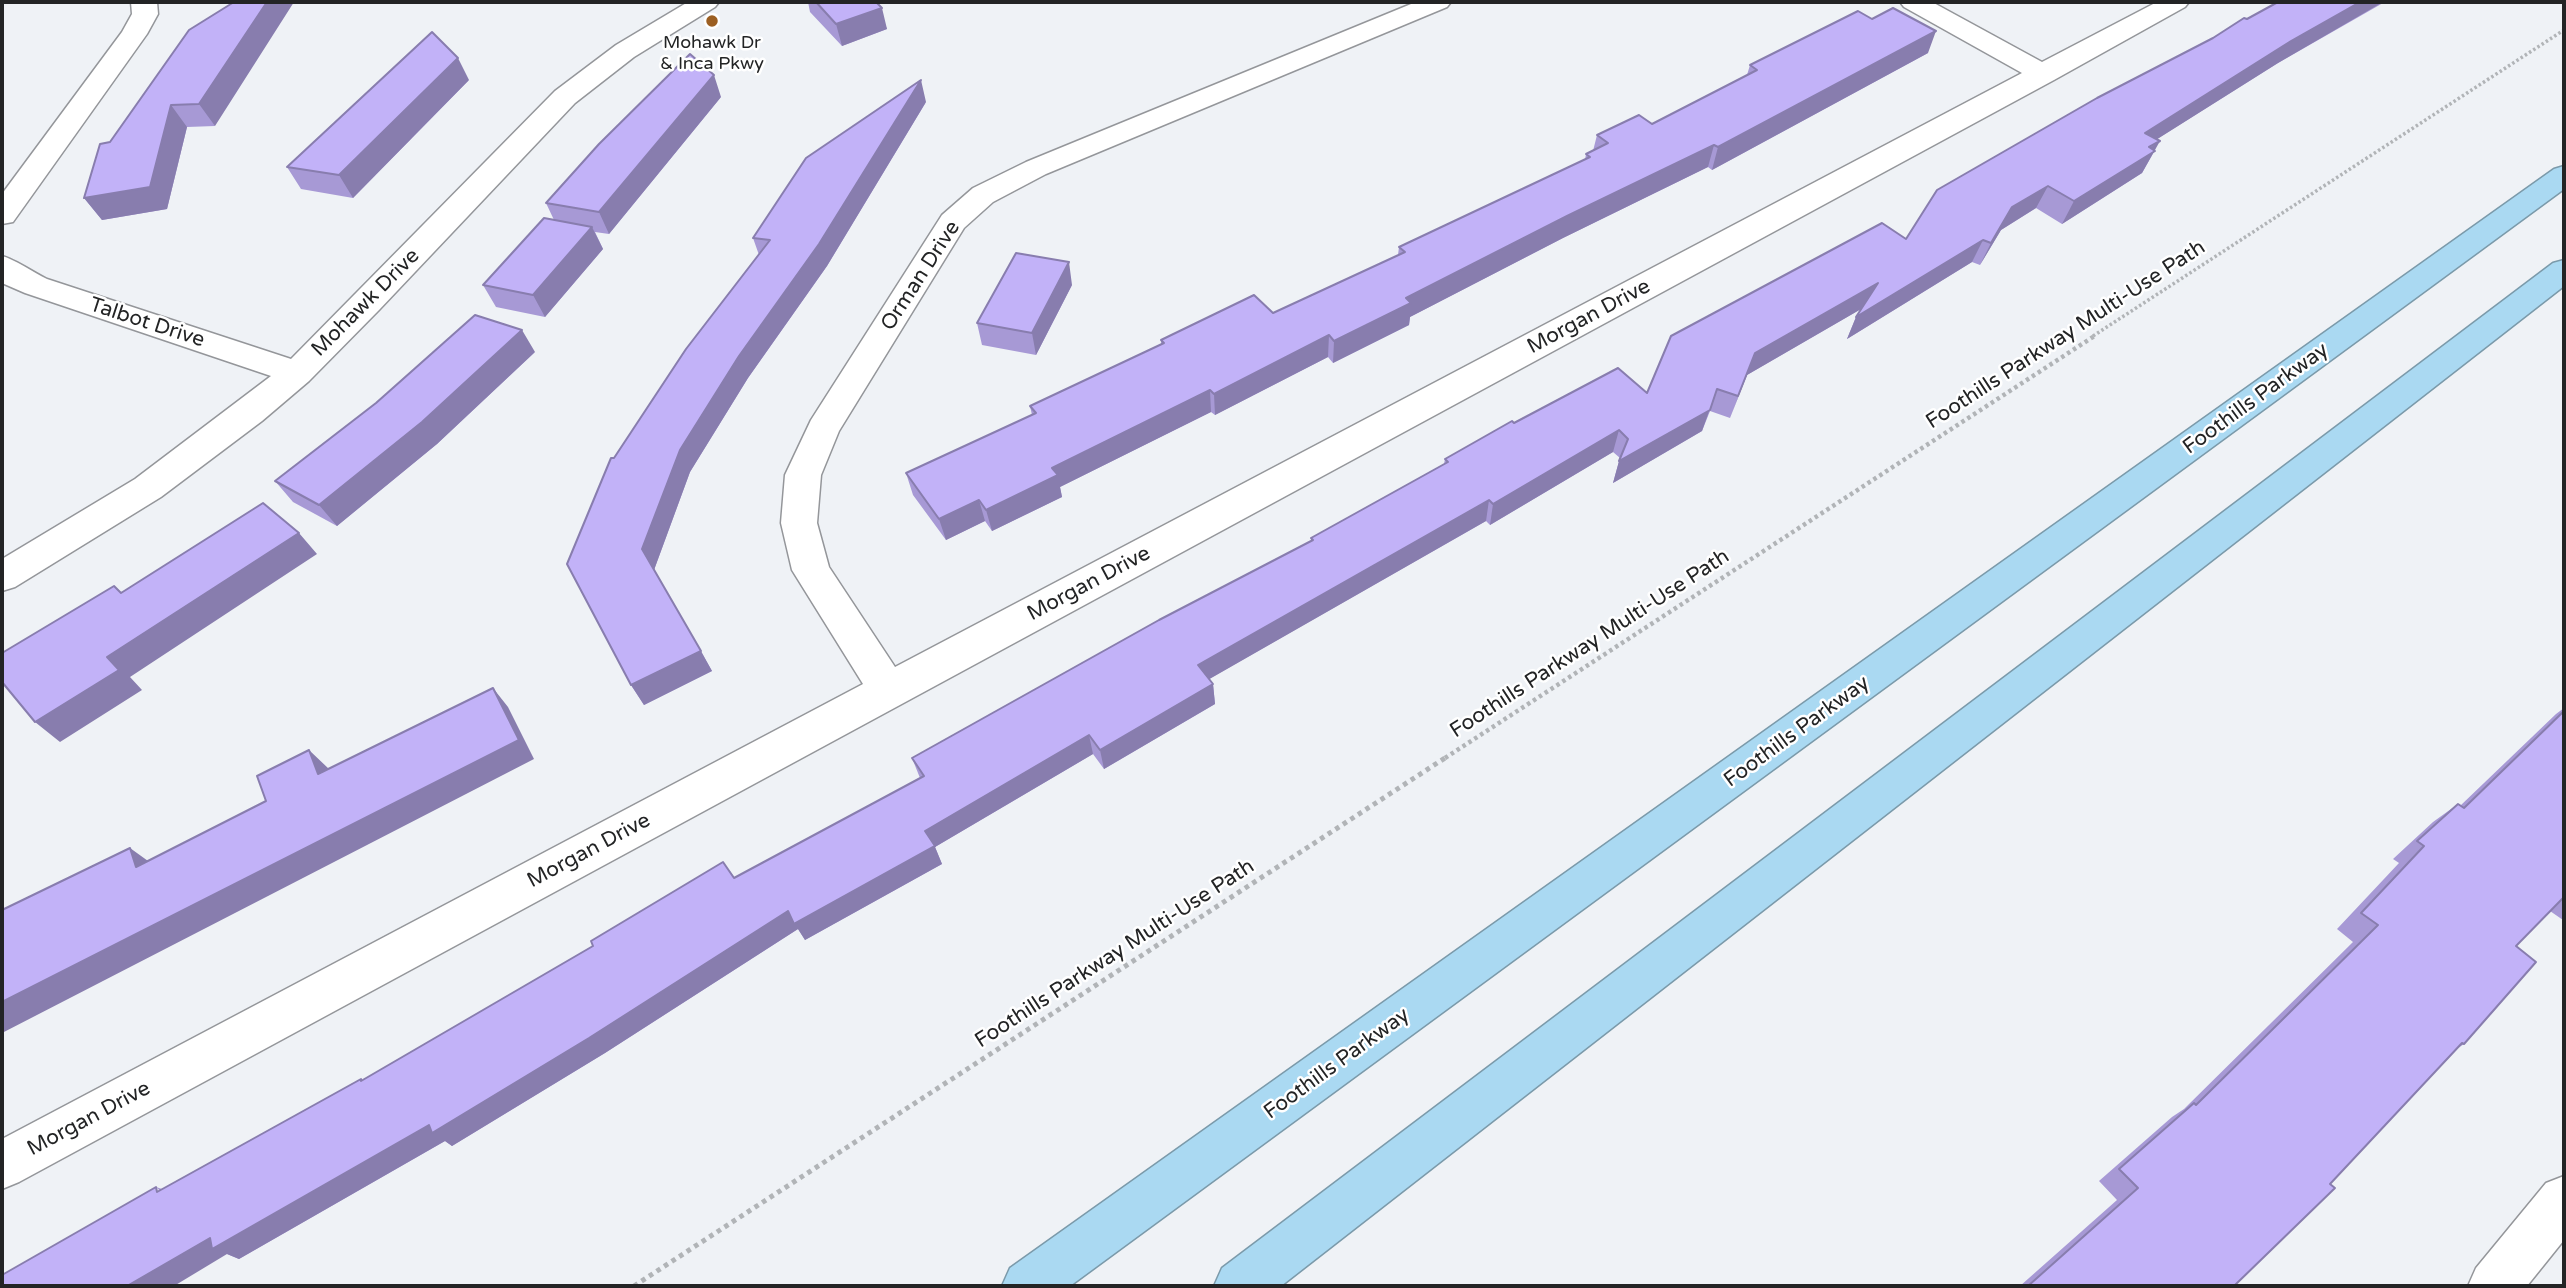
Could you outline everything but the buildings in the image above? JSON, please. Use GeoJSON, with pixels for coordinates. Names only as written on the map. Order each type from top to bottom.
{"type":"FeatureCollection","features":[{"type":"Feature","properties":{"kind":"highway","name":"Foothills Parkway"},"geometry":{"type":"LineString","coordinates":[[1028,1286],[2564,175]]}},
{"type":"Feature","properties":{"kind":"highway"},"geometry":{"type":"LineString","coordinates":[[1240,1286],[2564,270]]}},
{"type":"Feature","properties":{"kind":"street"},"geometry":{"type":"LineString","coordinates":[[2,215],[134,34],[145,14],[144,2]]}},
{"type":"Feature","properties":{"kind":"street","name":"Mohawk Drive"},"geometry":{"type":"LineString","coordinates":[[2,577],[148,488],[250,412],[297,373],[368,303],[565,97],[625,51],[706,2]]}},
{"type":"Feature","properties":{"kind":"street","name":"Orman Drive"},"geometry":{"type":"LineString","coordinates":[[889,691],[811,570],[799,523],[803,475],[823,429],[954,222],[983,195],[1036,168],[1438,2]]}},
{"type":"Feature","properties":{"kind":"street"},"geometry":{"type":"LineString","coordinates":[[1913,2],[2044,74]]}},
{"type":"Feature","properties":{"kind":"street","name":"Morgan Drive"},"geometry":{"type":"LineString","coordinates":[[2,1165],[2176,2]]}},
{"type":"Feature","properties":{"kind":"street","name":"Talbot Drive"},"geometry":{"type":"LineString","coordinates":[[2,266],[9,274],[36,286],[297,373]]}},
{"type":"Feature","properties":{"kind":"street"},"geometry":{"type":"LineString","coordinates":[[2494,1286],[2564,1201]]}},
{"type":"Feature","properties":{"kind":"path","name":"Foothills Parkway Multi-Use Path"},"geometry":{"type":"LineString","coordinates":[[634,1286],[2564,30]]}},
{"type":"Feature","properties":{"kind":"place","name":"Mohawk Dr & Inca Pkwy"},"geometry":{"type":"Point","coordinates":[712,21]}}]}
